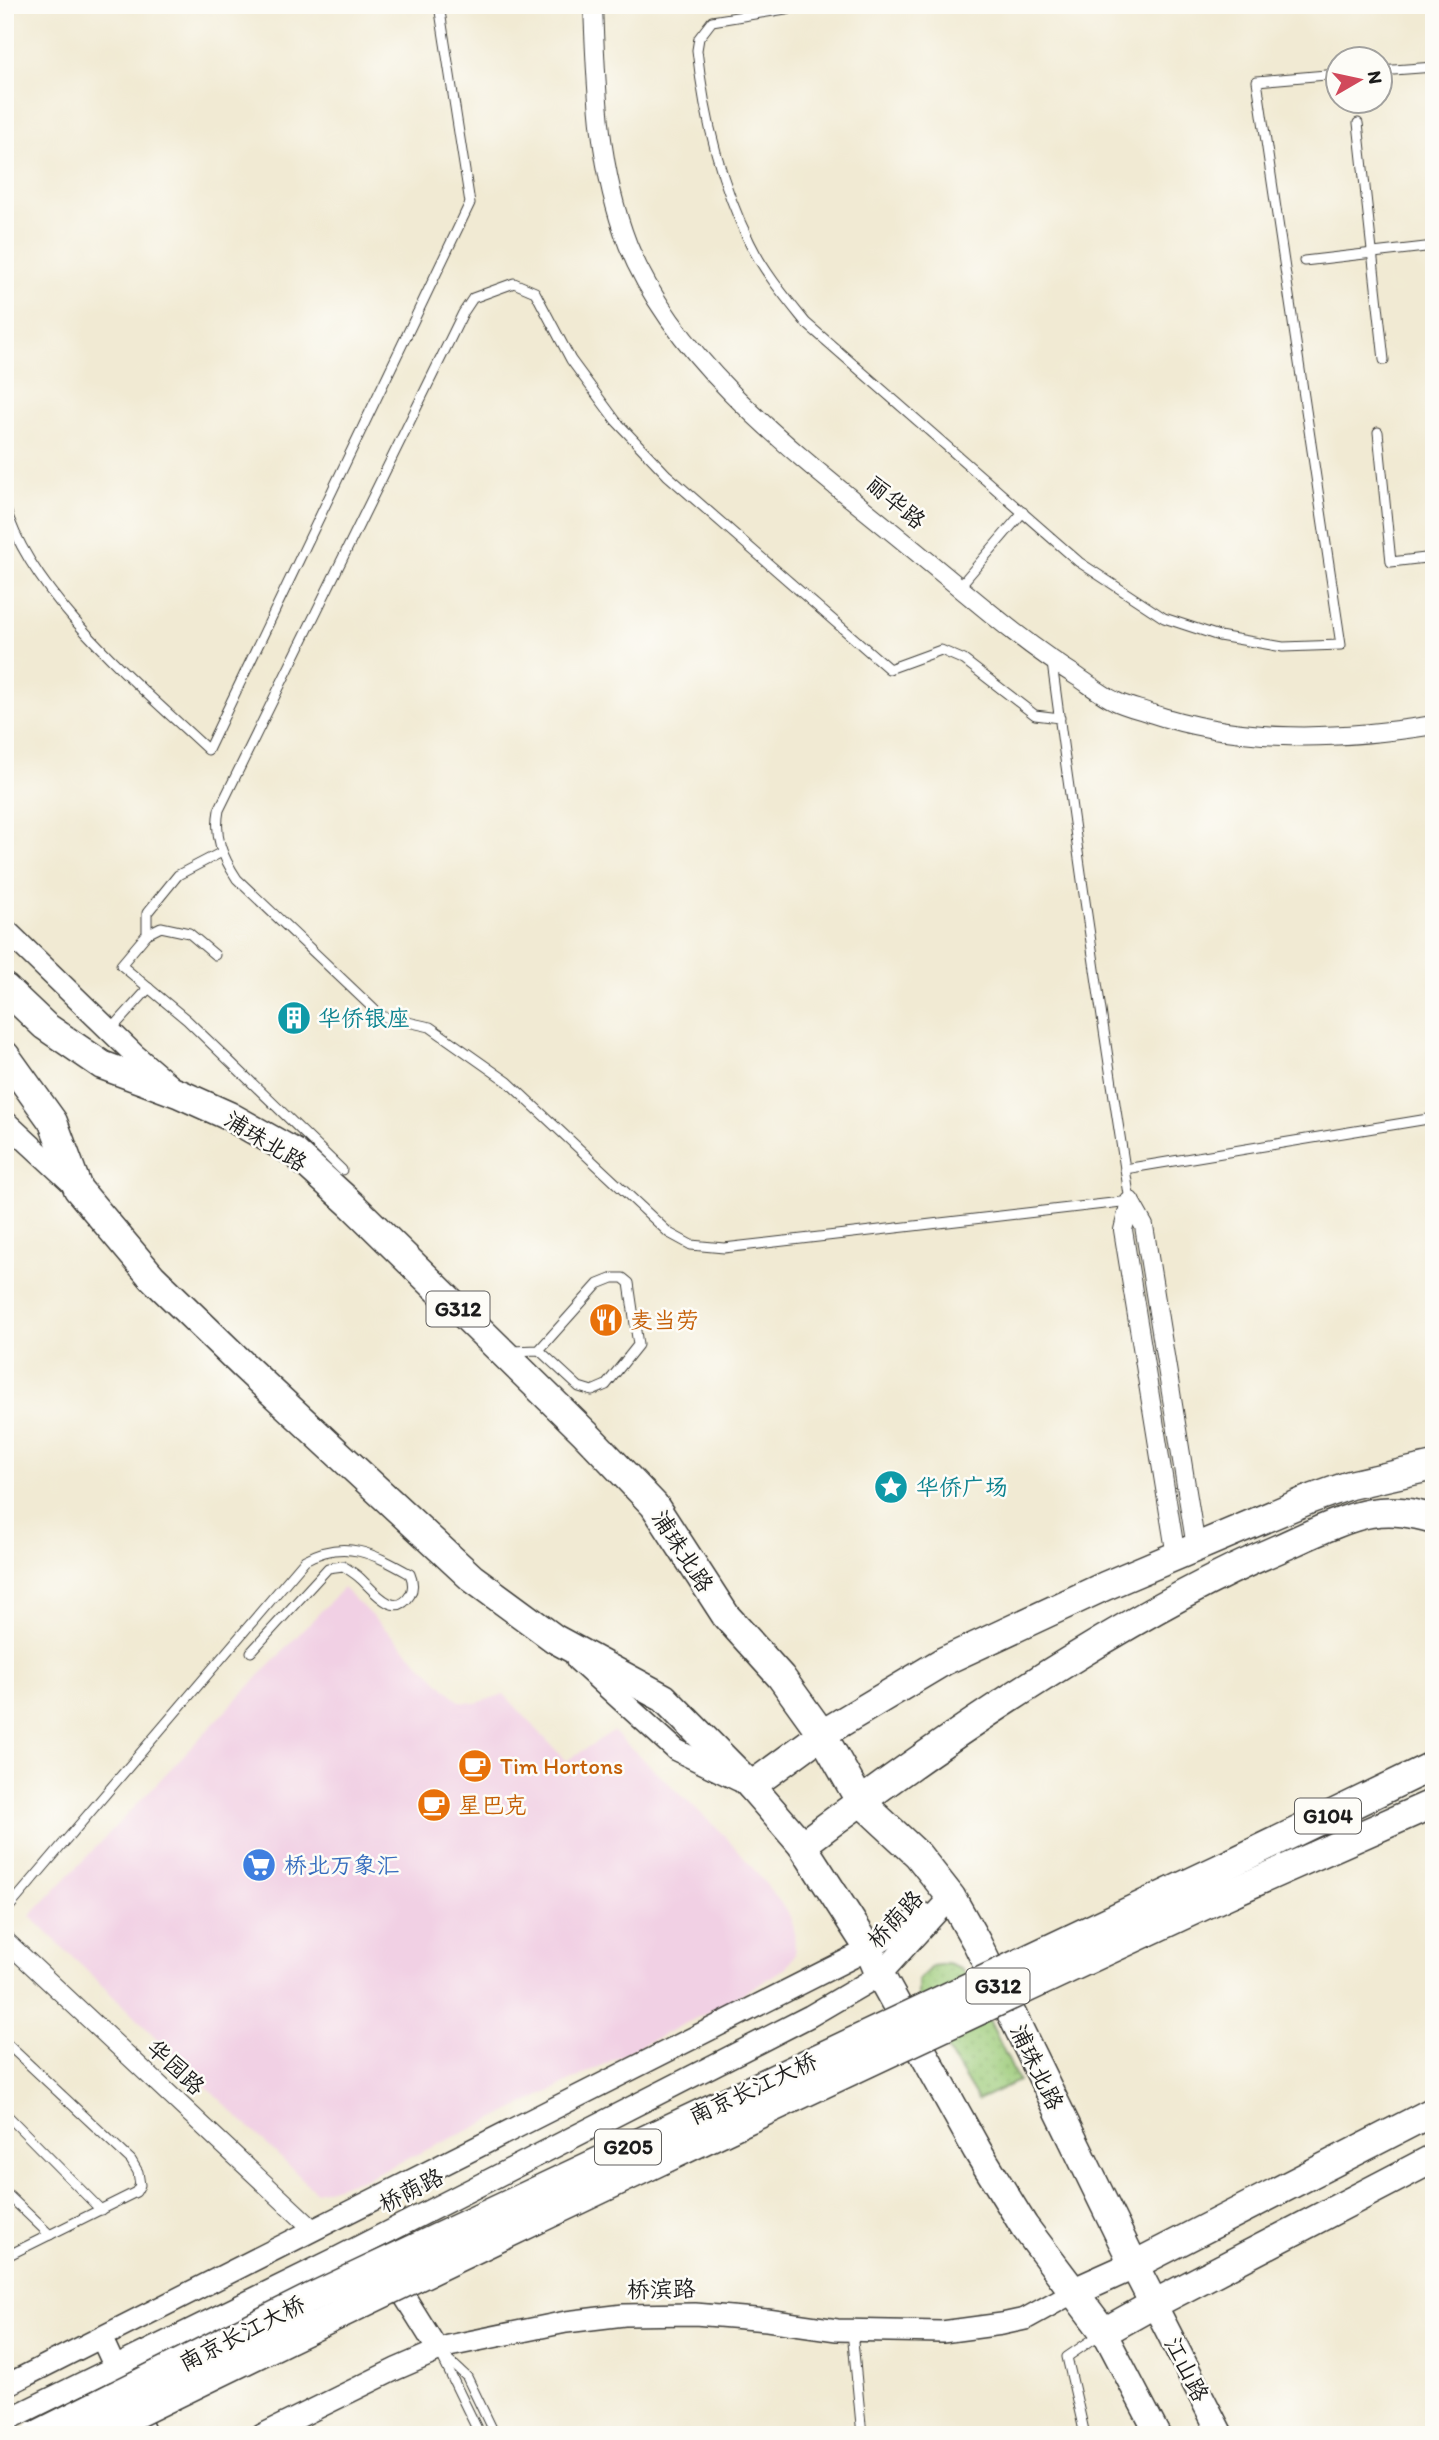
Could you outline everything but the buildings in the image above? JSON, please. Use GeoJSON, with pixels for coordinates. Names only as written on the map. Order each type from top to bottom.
{"type":"FeatureCollection","features":[{"type":"Feature","properties":{"kind":"main road","name":"浦珠北路"},"geometry":{"type":"LineString","coordinates":[[5,988],[45,1026],[102,1065],[180,1094],[229,1116],[295,1153],[351,1204],[654,1505],[726,1616],[781,1677],[822,1734],[860,1801],[918,1855],[951,1898],[977,1943],[1154,2304]]}},
{"type":"Feature","properties":{"kind":"main road"},"geometry":{"type":"LineString","coordinates":[[5,1055],[53,1122],[78,1189],[152,1277],[472,1578],[555,1639],[664,1698],[751,1786],[802,1845],[874,1962],[976,2150],[1024,2227],[1104,2332],[1158,2435]]}},
{"type":"Feature","properties":{"kind":"main road"},"geometry":{"type":"LineString","coordinates":[[751,1786],[822,1734],[944,1661],[1105,1586],[1350,1485],[1434,1466]]}},
{"type":"Feature","properties":{"kind":"main road"},"geometry":{"type":"LineString","coordinates":[[802,1845],[860,1801],[1014,1694],[1147,1614],[1222,1573],[1370,1513],[1408,1512],[1434,1519]]}},
{"type":"Feature","properties":{"kind":"main road","name":"南京长江大桥"},"geometry":{"type":"LineString","coordinates":[[92,2435],[345,2310],[729,2127],[1228,1880],[1434,1765]]}},
{"type":"Feature","properties":{"kind":"main road","name":"南京长江大桥"},"geometry":{"type":"LineString","coordinates":[[37,2435],[310,2298],[1228,1880],[1434,1803]]}},
{"type":"Feature","properties":{"kind":"main road"},"geometry":{"type":"LineString","coordinates":[[1074,2292],[1134,2265],[1434,2111]]}},
{"type":"Feature","properties":{"kind":"main road"},"geometry":{"type":"LineString","coordinates":[[1104,2332],[1434,2158]]}},
{"type":"Feature","properties":{"kind":"main road","name":"江山路"},"geometry":{"type":"LineString","coordinates":[[1154,2304],[1221,2435]]}},
{"type":"Feature","properties":{"kind":"street","name":"丽华路"},"geometry":{"type":"LineString","coordinates":[[593,5],[596,86],[603,152],[624,233],[651,290],[684,340],[729,390],[773,431],[1052,661],[1115,701],[1172,720],[1238,733],[1320,738],[1434,725]]}},
{"type":"Feature","properties":{"kind":"street"},"geometry":{"type":"LineString","coordinates":[[5,929],[110,1031],[180,1094]]}},
{"type":"Feature","properties":{"kind":"street"},"geometry":{"type":"LineString","coordinates":[[5,1121],[78,1189]]}},
{"type":"Feature","properties":{"kind":"street"},"geometry":{"type":"LineString","coordinates":[[1130,1201],[1144,1226],[1186,1552]]}},
{"type":"Feature","properties":{"kind":"street","name":"桥荫路"},"geometry":{"type":"LineString","coordinates":[[5,2421],[370,2241],[810,2016],[951,1898]]}},
{"type":"Feature","properties":{"kind":"street","name":"华园路"},"geometry":{"type":"LineString","coordinates":[[5,1940],[313,2229]]}},
{"type":"Feature","properties":{"kind":"street","name":"桥荫路"},"geometry":{"type":"LineString","coordinates":[[5,2386],[102,2339],[313,2229],[874,1962]]}},
{"type":"Feature","properties":{"kind":"street"},"geometry":{"type":"LineString","coordinates":[[370,2241],[438,2350]]}},
{"type":"Feature","properties":{"kind":"street","name":"桥滨路"},"geometry":{"type":"LineString","coordinates":[[262,2435],[438,2350],[566,2322],[624,2315],[695,2314],[852,2331],[942,2332],[1025,2319],[1074,2292]]}},
{"type":"Feature","properties":{"kind":"street"},"geometry":{"type":"LineString","coordinates":[[102,2339],[146,2435]]}},
{"type":"Feature","properties":{"kind":"lane"},"geometry":{"type":"LineString","coordinates":[[5,506],[12,531],[28,558],[89,638],[208,750],[470,203],[439,5]]}},
{"type":"Feature","properties":{"kind":"lane"},"geometry":{"type":"LineString","coordinates":[[810,5],[712,21],[699,38],[697,50],[717,155],[734,206],[751,244],[770,275],[806,323],[1079,562],[1164,618],[1219,636],[1283,647],[1341,645],[1257,81],[1324,75]]}},
{"type":"Feature","properties":{"kind":"lane"},"geometry":{"type":"LineString","coordinates":[[1394,70],[1434,67]]}},
{"type":"Feature","properties":{"kind":"lane"},"geometry":{"type":"LineString","coordinates":[[1358,123],[1384,360]]}},
{"type":"Feature","properties":{"kind":"lane"},"geometry":{"type":"LineString","coordinates":[[1304,261],[1434,246]]}},
{"type":"Feature","properties":{"kind":"lane"},"geometry":{"type":"LineString","coordinates":[[1052,661],[1130,1201],[724,1248],[691,1245],[669,1233],[508,1082],[430,1027],[381,1016],[237,879],[218,843],[219,810],[463,313],[473,298],[513,283],[535,292],[571,359],[586,380],[616,421],[667,475],[889,669],[941,650],[964,660],[1035,715],[1060,718]]}},
{"type":"Feature","properties":{"kind":"lane"},"geometry":{"type":"LineString","coordinates":[[1378,432],[1391,562],[1434,557]]}},
{"type":"Feature","properties":{"kind":"lane"},"geometry":{"type":"LineString","coordinates":[[959,587],[1023,512]]}},
{"type":"Feature","properties":{"kind":"lane"},"geometry":{"type":"LineString","coordinates":[[147,934],[147,913],[178,875],[222,852]]}},
{"type":"Feature","properties":{"kind":"lane"},"geometry":{"type":"LineString","coordinates":[[215,955],[189,933],[161,928],[147,934],[121,965],[187,1020],[342,1170]]}},
{"type":"Feature","properties":{"kind":"lane"},"geometry":{"type":"LineString","coordinates":[[110,1031],[149,988]]}},
{"type":"Feature","properties":{"kind":"lane"},"geometry":{"type":"LineString","coordinates":[[1125,1169],[1434,1118]]}},
{"type":"Feature","properties":{"kind":"lane"},"geometry":{"type":"LineString","coordinates":[[501,1352],[538,1350],[598,1284],[613,1279],[622,1279],[629,1283],[638,1345],[606,1385],[592,1391],[579,1387],[538,1350]]}},
{"type":"Feature","properties":{"kind":"lane"},"geometry":{"type":"LineString","coordinates":[[5,1912],[306,1560],[320,1552],[343,1548],[378,1556],[411,1574],[414,1582],[411,1594],[403,1602],[394,1605],[382,1601],[366,1583],[343,1566],[328,1568],[251,1652]]}},
{"type":"Feature","properties":{"kind":"lane"},"geometry":{"type":"LineString","coordinates":[[5,2042],[131,2160],[138,2172],[140,2185],[136,2192],[5,2257]]}},
{"type":"Feature","properties":{"kind":"lane"},"geometry":{"type":"LineString","coordinates":[[5,2113],[101,2210]]}},
{"type":"Feature","properties":{"kind":"lane"},"geometry":{"type":"LineString","coordinates":[[5,2192],[50,2235]]}},
{"type":"Feature","properties":{"kind":"lane"},"geometry":{"type":"LineString","coordinates":[[852,2331],[862,2435]]}},
{"type":"Feature","properties":{"kind":"lane"},"geometry":{"type":"LineString","coordinates":[[1085,2435],[1067,2357],[1104,2332]]}},
{"type":"Feature","properties":{"kind":"lane"},"geometry":{"type":"LineString","coordinates":[[438,2350],[480,2435]]}},
{"type":"Feature","properties":{"kind":"lane"},"geometry":{"type":"LineString","coordinates":[[438,2350],[467,2377],[495,2435]]}},
{"type":"Feature","properties":{"kind":"shaded area"},"geometry":{"type":"Polygon","coordinates":[[[343,1588],[460,1702],[477,1703],[504,1694],[566,1761],[613,1731],[725,1836],[753,1868],[788,1912],[794,1928],[795,1954],[786,1968],[730,2001],[521,2106],[366,2178],[316,2192],[30,1916],[343,1588]]]}},
{"type":"Feature","properties":{"kind":"green space"},"geometry":{"type":"Polygon","coordinates":[[[947,1964],[960,1969],[969,1977],[1018,2081],[978,2100],[918,2002],[918,1981],[932,1966],[947,1964]]]}},
{"type":"Feature","properties":{"kind":"place","name":"华侨银座"},"geometry":{"type":"Point","coordinates":[294,1018]}},
{"type":"Feature","properties":{"kind":"place","name":"麦当劳"},"geometry":{"type":"Point","coordinates":[606,1320]}},
{"type":"Feature","properties":{"kind":"place","name":"华侨广场"},"geometry":{"type":"Point","coordinates":[891,1487]}},
{"type":"Feature","properties":{"kind":"place","name":"Tim Hortons"},"geometry":{"type":"Point","coordinates":[475,1766]}},
{"type":"Feature","properties":{"kind":"place","name":"星巴克"},"geometry":{"type":"Point","coordinates":[434,1805]}},
{"type":"Feature","properties":{"kind":"place","name":"桥北万象汇"},"geometry":{"type":"Point","coordinates":[259,1865]}}]}
